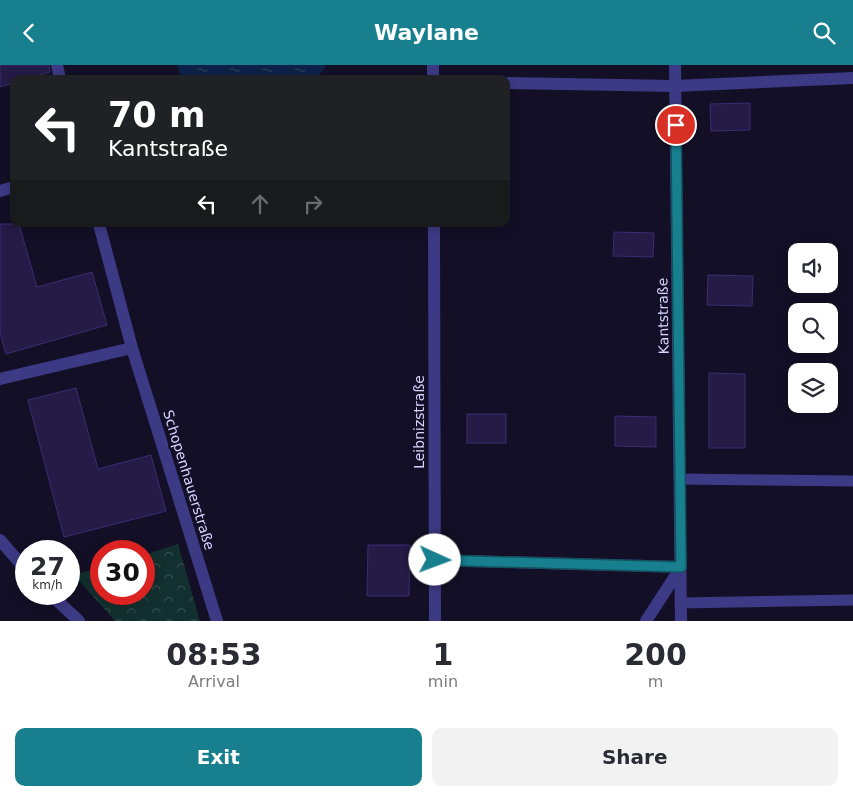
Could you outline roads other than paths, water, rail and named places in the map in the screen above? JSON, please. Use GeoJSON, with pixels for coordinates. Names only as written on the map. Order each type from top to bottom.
{"type":"FeatureCollection","features":[{"type":"Feature","properties":{"kind":"street","name":"Kantstraße"},"geometry":{"type":"LineString","coordinates":[[675,65],[681,621]]}},
{"type":"Feature","properties":{"kind":"street"},"geometry":{"type":"LineString","coordinates":[[510,83],[675,86],[853,78]]}},
{"type":"Feature","properties":{"kind":"street","name":"Schopenhauerstraße"},"geometry":{"type":"LineString","coordinates":[[100,227],[132,348],[217,621]]}},
{"type":"Feature","properties":{"kind":"street","name":"Leibnizstraße"},"geometry":{"type":"LineString","coordinates":[[434,227],[435,621]]}},
{"type":"Feature","properties":{"kind":"street"},"geometry":{"type":"LineString","coordinates":[[0,379],[132,348]]}},
{"type":"Feature","properties":{"kind":"street"},"geometry":{"type":"LineString","coordinates":[[0,540],[15,557]]}},
{"type":"Feature","properties":{"kind":"street"},"geometry":{"type":"LineString","coordinates":[[435,560],[681,567]]}},
{"type":"Feature","properties":{"kind":"street"},"geometry":{"type":"LineString","coordinates":[[646,621],[681,567]]}},
{"type":"Feature","properties":{"kind":"street"},"geometry":{"type":"LineString","coordinates":[[62,605],[80,621]]}},
{"type":"Feature","properties":{"kind":"lane"},"geometry":{"type":"LineString","coordinates":[[680,479],[853,481]]}},
{"type":"Feature","properties":{"kind":"lane"},"geometry":{"type":"LineString","coordinates":[[680,603],[853,600]]}},
{"type":"Feature","properties":{"kind":"water"},"geometry":{"type":"Polygon","coordinates":[[[177,65],[325,65],[319,75],[180,75],[177,65]]]}}]}
